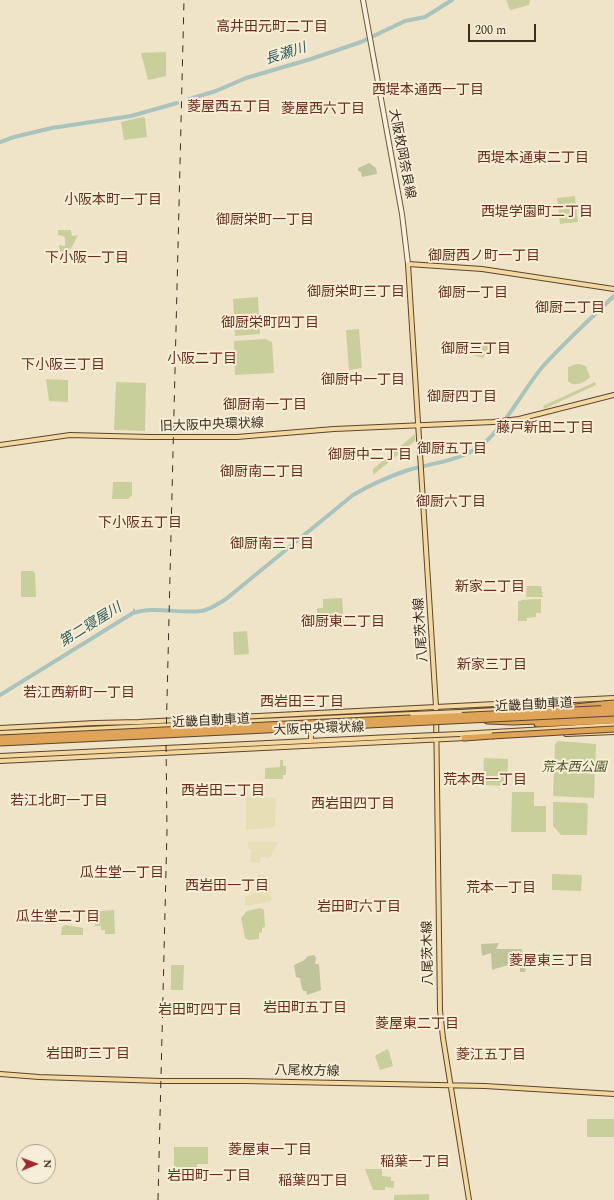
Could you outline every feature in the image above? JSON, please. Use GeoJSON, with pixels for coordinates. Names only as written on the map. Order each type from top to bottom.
{"type":"FeatureCollection","features":[{"type":"Feature","properties":{"kind":"highway"},"geometry":{"type":"LineString","coordinates":[[534,712],[614,703]]}},
{"type":"Feature","properties":{"kind":"highway","name":"近畿自動車道"},"geometry":{"type":"LineString","coordinates":[[0,738],[614,708]]}},
{"type":"Feature","properties":{"kind":"highway","name":"近畿自動車道"},"geometry":{"type":"LineString","coordinates":[[0,743],[614,713]]}},
{"type":"Feature","properties":{"kind":"highway"},"geometry":{"type":"LineString","coordinates":[[439,722],[513,722],[614,718]]}},
{"type":"Feature","properties":{"kind":"highway"},"geometry":{"type":"LineString","coordinates":[[513,722],[543,724],[614,721]]}},
{"type":"Feature","properties":{"kind":"highway"},"geometry":{"type":"LineString","coordinates":[[462,736],[613,728]]}},
{"type":"Feature","properties":{"kind":"main road","name":"大阪枚岡奈良線"},"geometry":{"type":"LineString","coordinates":[[363,0],[402,214],[408,264]]}},
{"type":"Feature","properties":{"kind":"main road"},"geometry":{"type":"LineString","coordinates":[[408,264],[482,268],[614,288]]}},
{"type":"Feature","properties":{"kind":"main road","name":"八尾茨木線"},"geometry":{"type":"LineString","coordinates":[[408,264],[436,707],[440,1010],[443,1038],[469,1200]]}},
{"type":"Feature","properties":{"kind":"main road","name":"旧大阪中央環状線"},"geometry":{"type":"LineString","coordinates":[[0,445],[70,435],[237,437],[334,429],[509,421],[614,395]]}},
{"type":"Feature","properties":{"kind":"main road"},"geometry":{"type":"LineString","coordinates":[[0,728],[614,698]]}},
{"type":"Feature","properties":{"kind":"main road"},"geometry":{"type":"LineString","coordinates":[[567,701],[597,704]]}},
{"type":"Feature","properties":{"kind":"main road"},"geometry":{"type":"LineString","coordinates":[[511,709],[527,703]]}},
{"type":"Feature","properties":{"kind":"main road","name":"大阪中央環状線"},"geometry":{"type":"LineString","coordinates":[[0,733],[460,712],[614,703]]}},
{"type":"Feature","properties":{"kind":"main road"},"geometry":{"type":"LineString","coordinates":[[314,713],[350,716]]}},
{"type":"Feature","properties":{"kind":"main road"},"geometry":{"type":"LineString","coordinates":[[236,722],[272,715]]}},
{"type":"Feature","properties":{"kind":"main road"},"geometry":{"type":"LineString","coordinates":[[311,741],[312,718]]}},
{"type":"Feature","properties":{"kind":"main road"},"geometry":{"type":"LineString","coordinates":[[37,726],[75,729]]}},
{"type":"Feature","properties":{"kind":"main road"},"geometry":{"type":"LineString","coordinates":[[0,761],[437,740],[462,736],[581,734],[613,728]]}},
{"type":"Feature","properties":{"kind":"main road"},"geometry":{"type":"LineString","coordinates":[[581,734],[613,728]]}},
{"type":"Feature","properties":{"kind":"main road"},"geometry":{"type":"LineString","coordinates":[[490,734],[537,735]]}},
{"type":"Feature","properties":{"kind":"main road","name":"大阪中央環状線"},"geometry":{"type":"LineString","coordinates":[[0,756],[412,736],[462,736]]}},
{"type":"Feature","properties":{"kind":"main road"},"geometry":{"type":"LineString","coordinates":[[318,746],[361,739]]}},
{"type":"Feature","properties":{"kind":"main road"},"geometry":{"type":"LineString","coordinates":[[264,743],[303,747]]}},
{"type":"Feature","properties":{"kind":"main road"},"geometry":{"type":"LineString","coordinates":[[62,752],[115,756]]}},
{"type":"Feature","properties":{"kind":"main road","name":"八尾枚方線"},"geometry":{"type":"LineString","coordinates":[[0,1074],[162,1081],[244,1081],[451,1086],[614,1094]]}},
{"type":"Feature","properties":{"kind":"shaded area"},"geometry":{"type":"Polygon","coordinates":[[[246,796],[276,798],[275,827],[246,830],[246,796]]]}},
{"type":"Feature","properties":{"kind":"shaded area"},"geometry":{"type":"Polygon","coordinates":[[[248,842],[278,842],[270,858],[261,857],[260,863],[250,862],[251,849],[248,849],[248,842]]]}},
{"type":"Feature","properties":{"kind":"shaded area"},"geometry":{"type":"Polygon","coordinates":[[[258,875],[264,875],[264,878],[270,878],[270,894],[272,900],[270,900],[270,902],[245,906],[245,897],[255,894],[258,875]]]}},
{"type":"Feature","properties":{"kind":"green space"},"geometry":{"type":"Polygon","coordinates":[[[506,0],[530,0],[529,5],[510,10],[506,0]]]}},
{"type":"Feature","properties":{"kind":"green space"},"geometry":{"type":"Polygon","coordinates":[[[166,52],[166,76],[148,80],[141,53],[166,52]]]}},
{"type":"Feature","properties":{"kind":"green space"},"geometry":{"type":"Polygon","coordinates":[[[143,117],[145,118],[147,137],[124,140],[121,122],[143,117]]]}},
{"type":"Feature","properties":{"kind":"green space"},"geometry":{"type":"Polygon","coordinates":[[[369,163],[376,168],[377,174],[362,177],[361,172],[358,171],[358,168],[369,163]]]}},
{"type":"Feature","properties":{"kind":"green space"},"geometry":{"type":"Polygon","coordinates":[[[575,196],[578,222],[560,224],[557,198],[575,196]]]}},
{"type":"Feature","properties":{"kind":"green space"},"geometry":{"type":"Polygon","coordinates":[[[58,230],[71,230],[72,236],[78,235],[72,247],[61,259],[59,245],[65,246],[65,238],[58,235],[58,230]]]}},
{"type":"Feature","properties":{"kind":"green space"},"geometry":{"type":"Polygon","coordinates":[[[258,297],[260,334],[235,336],[233,299],[258,297]]]}},
{"type":"Feature","properties":{"kind":"green space"},"geometry":{"type":"Polygon","coordinates":[[[359,329],[362,368],[349,370],[346,331],[359,329]]]}},
{"type":"Feature","properties":{"kind":"green space"},"geometry":{"type":"Polygon","coordinates":[[[265,339],[272,342],[274,373],[235,375],[234,341],[265,339]]]}},
{"type":"Feature","properties":{"kind":"green space"},"geometry":{"type":"Polygon","coordinates":[[[478,341],[490,346],[483,358],[473,355],[478,341]]]}},
{"type":"Feature","properties":{"kind":"green space"},"geometry":{"type":"Polygon","coordinates":[[[579,364],[586,366],[590,377],[580,383],[570,383],[568,381],[568,367],[579,364]]]}},
{"type":"Feature","properties":{"kind":"green space"},"geometry":{"type":"Polygon","coordinates":[[[46,379],[68,380],[68,402],[49,401],[46,379]]]}},
{"type":"Feature","properties":{"kind":"green space"},"geometry":{"type":"Polygon","coordinates":[[[116,382],[146,383],[145,431],[114,430],[116,382]]]}},
{"type":"Feature","properties":{"kind":"green space"},"geometry":{"type":"Polygon","coordinates":[[[595,382],[596,385],[544,409],[543,406],[595,382]]]}},
{"type":"Feature","properties":{"kind":"green space"},"geometry":{"type":"Polygon","coordinates":[[[415,434],[415,441],[373,475],[373,469],[415,434]]]}},
{"type":"Feature","properties":{"kind":"green space"},"geometry":{"type":"Polygon","coordinates":[[[113,482],[132,482],[132,495],[128,499],[112,499],[113,482]]]}},
{"type":"Feature","properties":{"kind":"green space"},"geometry":{"type":"Polygon","coordinates":[[[21,571],[33,571],[35,574],[36,597],[21,597],[21,571]]]}},
{"type":"Feature","properties":{"kind":"green space"},"geometry":{"type":"Polygon","coordinates":[[[527,586],[541,586],[543,597],[526,597],[527,586]]]}},
{"type":"Feature","properties":{"kind":"green space"},"geometry":{"type":"Polygon","coordinates":[[[342,598],[344,625],[318,627],[317,608],[323,608],[323,599],[342,598]]]}},
{"type":"Feature","properties":{"kind":"green space"},"geometry":{"type":"Polygon","coordinates":[[[541,599],[541,613],[536,613],[536,617],[527,618],[527,621],[518,621],[518,601],[541,599]]]}},
{"type":"Feature","properties":{"kind":"green space"},"geometry":{"type":"Polygon","coordinates":[[[247,631],[249,654],[234,655],[233,632],[247,631]]]}},
{"type":"Feature","properties":{"kind":"green space","name":"荒本西公園"},"geometry":{"type":"Polygon","coordinates":[[[558,741],[596,744],[594,798],[553,796],[555,744],[558,741]]]}},
{"type":"Feature","properties":{"kind":"green space"},"geometry":{"type":"Polygon","coordinates":[[[484,758],[508,759],[507,786],[483,785],[484,758]]]}},
{"type":"Feature","properties":{"kind":"green space"},"geometry":{"type":"Polygon","coordinates":[[[280,760],[283,760],[283,766],[286,766],[286,775],[283,775],[283,779],[265,779],[265,768],[280,767],[280,760]]]}},
{"type":"Feature","properties":{"kind":"green space"},"geometry":{"type":"Polygon","coordinates":[[[512,792],[534,792],[534,806],[546,806],[546,832],[511,832],[512,792]]]}},
{"type":"Feature","properties":{"kind":"green space"},"geometry":{"type":"Polygon","coordinates":[[[553,802],[586,803],[588,805],[587,835],[561,835],[553,826],[553,802]]]}},
{"type":"Feature","properties":{"kind":"green space"},"geometry":{"type":"Polygon","coordinates":[[[552,874],[582,875],[581,891],[552,890],[552,874]]]}},
{"type":"Feature","properties":{"kind":"green space"},"geometry":{"type":"Polygon","coordinates":[[[260,908],[264,910],[265,927],[262,928],[262,932],[259,933],[259,939],[248,940],[245,938],[241,918],[247,911],[260,908]]]}},
{"type":"Feature","properties":{"kind":"green space"},"geometry":{"type":"Polygon","coordinates":[[[114,910],[115,934],[105,934],[105,930],[101,930],[101,926],[95,926],[95,915],[100,915],[100,911],[114,910]]]}},
{"type":"Feature","properties":{"kind":"green space"},"geometry":{"type":"Polygon","coordinates":[[[65,925],[83,928],[83,935],[61,935],[62,927],[65,925]]]}},
{"type":"Feature","properties":{"kind":"green space"},"geometry":{"type":"Polygon","coordinates":[[[499,943],[496,949],[522,949],[522,958],[528,959],[525,972],[520,972],[520,965],[509,965],[492,970],[491,953],[482,956],[481,944],[499,943]]]}},
{"type":"Feature","properties":{"kind":"green space"},"geometry":{"type":"Polygon","coordinates":[[[314,955],[316,958],[315,964],[319,964],[321,990],[307,995],[306,991],[303,991],[302,989],[300,978],[296,977],[294,965],[303,961],[308,956],[314,955]]]}},
{"type":"Feature","properties":{"kind":"green space"},"geometry":{"type":"Polygon","coordinates":[[[171,965],[184,965],[183,990],[171,990],[171,965]]]}},
{"type":"Feature","properties":{"kind":"green space"},"geometry":{"type":"Polygon","coordinates":[[[387,1049],[389,1051],[393,1066],[380,1070],[375,1056],[387,1049]]]}},
{"type":"Feature","properties":{"kind":"green space"},"geometry":{"type":"Polygon","coordinates":[[[587,1119],[614,1119],[614,1137],[587,1137],[587,1119]]]}},
{"type":"Feature","properties":{"kind":"green space"},"geometry":{"type":"Polygon","coordinates":[[[174,1147],[208,1147],[208,1164],[197,1164],[197,1171],[174,1171],[174,1147]]]}},
{"type":"Feature","properties":{"kind":"green space"},"geometry":{"type":"Polygon","coordinates":[[[365,1169],[382,1169],[382,1176],[391,1177],[391,1181],[394,1181],[394,1188],[385,1187],[385,1190],[373,1190],[365,1169]]]}},
{"type":"Feature","properties":{"kind":"green space"},"geometry":{"type":"Polygon","coordinates":[[[429,1194],[429,1200],[394,1200],[394,1195],[429,1194]]]}},
{"type":"Feature","properties":{"kind":"waterway","name":"長瀬川"},"geometry":{"type":"LineString","coordinates":[[189,99],[216,91],[246,78],[311,59],[361,42],[405,21],[425,17],[452,0]]}},
{"type":"Feature","properties":{"kind":"waterway","name":"長瀬川"},"geometry":{"type":"LineString","coordinates":[[0,142],[52,128],[131,116],[177,103]]}},
{"type":"Feature","properties":{"kind":"waterway","name":"第二寝屋川"},"geometry":{"type":"LineString","coordinates":[[0,695],[133,613],[150,610],[193,612],[201,611],[214,606],[226,599],[353,495],[401,472],[450,460],[474,450],[494,434],[545,364],[614,296]]}},
{"type":"Feature","properties":{"kind":"railway"},"geometry":{"type":"LineString","coordinates":[[158,1200],[167,830],[166,741],[184,0]]}},
{"type":"Feature","properties":{"kind":"district","name":"高井田元町二丁目"},"geometry":{"type":"Point","coordinates":[272,28]}},
{"type":"Feature","properties":{"kind":"district","name":"西堤本通西一丁目"},"geometry":{"type":"Point","coordinates":[428,91]}},
{"type":"Feature","properties":{"kind":"district","name":"菱屋西五丁目"},"geometry":{"type":"Point","coordinates":[229,108]}},
{"type":"Feature","properties":{"kind":"district","name":"菱屋西六丁目"},"geometry":{"type":"Point","coordinates":[323,110]}},
{"type":"Feature","properties":{"kind":"district","name":"西堤本通東二丁目"},"geometry":{"type":"Point","coordinates":[533,159]}},
{"type":"Feature","properties":{"kind":"district","name":"小阪本町一丁目"},"geometry":{"type":"Point","coordinates":[113,201]}},
{"type":"Feature","properties":{"kind":"district","name":"西堤学園町二丁目"},"geometry":{"type":"Point","coordinates":[537,213]}},
{"type":"Feature","properties":{"kind":"district","name":"御厨栄町一丁目"},"geometry":{"type":"Point","coordinates":[265,221]}},
{"type":"Feature","properties":{"kind":"district","name":"御厨西ノ町一丁目"},"geometry":{"type":"Point","coordinates":[484,257]}},
{"type":"Feature","properties":{"kind":"district","name":"下小阪一丁目"},"geometry":{"type":"Point","coordinates":[87,259]}},
{"type":"Feature","properties":{"kind":"district","name":"御厨栄町三丁目"},"geometry":{"type":"Point","coordinates":[356,293]}},
{"type":"Feature","properties":{"kind":"district","name":"御厨一丁目"},"geometry":{"type":"Point","coordinates":[473,294]}},
{"type":"Feature","properties":{"kind":"district","name":"御厨二丁目"},"geometry":{"type":"Point","coordinates":[570,309]}},
{"type":"Feature","properties":{"kind":"district","name":"御厨栄町四丁目"},"geometry":{"type":"Point","coordinates":[270,324]}},
{"type":"Feature","properties":{"kind":"district","name":"御厨三丁目"},"geometry":{"type":"Point","coordinates":[476,350]}},
{"type":"Feature","properties":{"kind":"district","name":"小阪二丁目"},"geometry":{"type":"Point","coordinates":[202,360]}},
{"type":"Feature","properties":{"kind":"district","name":"下小阪三丁目"},"geometry":{"type":"Point","coordinates":[63,366]}},
{"type":"Feature","properties":{"kind":"district","name":"御厨中一丁目"},"geometry":{"type":"Point","coordinates":[363,381]}},
{"type":"Feature","properties":{"kind":"district","name":"御厨四丁目"},"geometry":{"type":"Point","coordinates":[462,398]}},
{"type":"Feature","properties":{"kind":"district","name":"御厨南一丁目"},"geometry":{"type":"Point","coordinates":[265,406]}},
{"type":"Feature","properties":{"kind":"district","name":"藤戸新田二丁目"},"geometry":{"type":"Point","coordinates":[545,429]}},
{"type":"Feature","properties":{"kind":"district","name":"御厨五丁目"},"geometry":{"type":"Point","coordinates":[452,450]}},
{"type":"Feature","properties":{"kind":"district","name":"御厨中二丁目"},"geometry":{"type":"Point","coordinates":[370,456]}},
{"type":"Feature","properties":{"kind":"district","name":"御厨南二丁目"},"geometry":{"type":"Point","coordinates":[262,473]}},
{"type":"Feature","properties":{"kind":"district","name":"御厨六丁目"},"geometry":{"type":"Point","coordinates":[451,503]}},
{"type":"Feature","properties":{"kind":"district","name":"下小阪五丁目"},"geometry":{"type":"Point","coordinates":[140,524]}},
{"type":"Feature","properties":{"kind":"district","name":"御厨南三丁目"},"geometry":{"type":"Point","coordinates":[272,545]}},
{"type":"Feature","properties":{"kind":"district","name":"新家二丁目"},"geometry":{"type":"Point","coordinates":[490,588]}},
{"type":"Feature","properties":{"kind":"district","name":"御厨東二丁目"},"geometry":{"type":"Point","coordinates":[343,623]}},
{"type":"Feature","properties":{"kind":"district","name":"新家三丁目"},"geometry":{"type":"Point","coordinates":[492,666]}},
{"type":"Feature","properties":{"kind":"district","name":"若江西新町一丁目"},"geometry":{"type":"Point","coordinates":[79,694]}},
{"type":"Feature","properties":{"kind":"district","name":"西岩田三丁目"},"geometry":{"type":"Point","coordinates":[302,703]}},
{"type":"Feature","properties":{"kind":"district","name":"荒本西一丁目"},"geometry":{"type":"Point","coordinates":[485,781]}},
{"type":"Feature","properties":{"kind":"district","name":"西岩田二丁目"},"geometry":{"type":"Point","coordinates":[223,792]}},
{"type":"Feature","properties":{"kind":"district","name":"若江北町一丁目"},"geometry":{"type":"Point","coordinates":[59,802]}},
{"type":"Feature","properties":{"kind":"district","name":"西岩田四丁目"},"geometry":{"type":"Point","coordinates":[353,805]}},
{"type":"Feature","properties":{"kind":"district","name":"瓜生堂一丁目"},"geometry":{"type":"Point","coordinates":[122,874]}},
{"type":"Feature","properties":{"kind":"district","name":"西岩田一丁目"},"geometry":{"type":"Point","coordinates":[227,887]}},
{"type":"Feature","properties":{"kind":"district","name":"荒本一丁目"},"geometry":{"type":"Point","coordinates":[501,889]}},
{"type":"Feature","properties":{"kind":"district","name":"岩田町六丁目"},"geometry":{"type":"Point","coordinates":[359,908]}},
{"type":"Feature","properties":{"kind":"district","name":"瓜生堂二丁目"},"geometry":{"type":"Point","coordinates":[58,918]}},
{"type":"Feature","properties":{"kind":"district","name":"菱屋東三丁目"},"geometry":{"type":"Point","coordinates":[551,962]}},
{"type":"Feature","properties":{"kind":"district","name":"岩田町五丁目"},"geometry":{"type":"Point","coordinates":[305,1009]}},
{"type":"Feature","properties":{"kind":"district","name":"岩田町四丁目"},"geometry":{"type":"Point","coordinates":[200,1011]}},
{"type":"Feature","properties":{"kind":"district","name":"菱屋東二丁目"},"geometry":{"type":"Point","coordinates":[417,1025]}},
{"type":"Feature","properties":{"kind":"district","name":"岩田町三丁目"},"geometry":{"type":"Point","coordinates":[88,1055]}},
{"type":"Feature","properties":{"kind":"district","name":"菱江五丁目"},"geometry":{"type":"Point","coordinates":[491,1056]}},
{"type":"Feature","properties":{"kind":"district","name":"菱屋東一丁目"},"geometry":{"type":"Point","coordinates":[270,1151]}},
{"type":"Feature","properties":{"kind":"district","name":"稲葉一丁目"},"geometry":{"type":"Point","coordinates":[415,1163]}},
{"type":"Feature","properties":{"kind":"district","name":"岩田町一丁目"},"geometry":{"type":"Point","coordinates":[209,1177]}},
{"type":"Feature","properties":{"kind":"district","name":"稲葉四丁目"},"geometry":{"type":"Point","coordinates":[313,1182]}}]}
